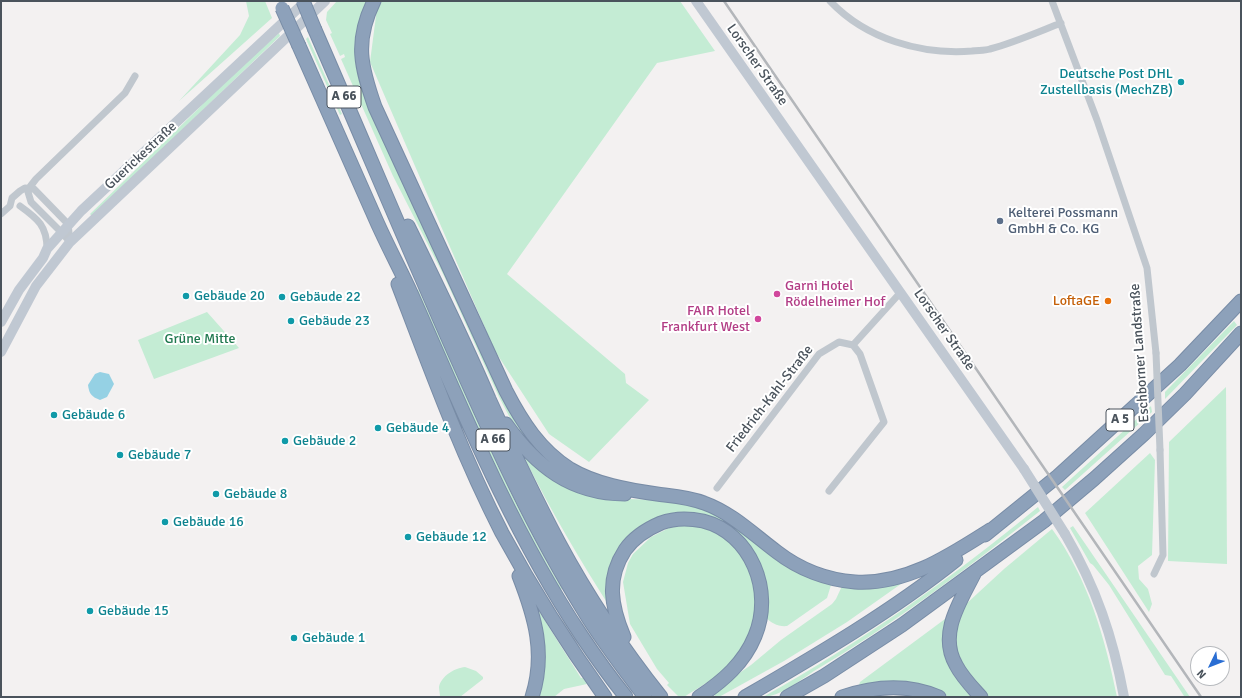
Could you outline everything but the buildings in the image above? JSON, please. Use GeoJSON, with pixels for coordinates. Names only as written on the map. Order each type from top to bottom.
{"type":"FeatureCollection","features":[{"type":"Feature","properties":{"kind":"highway","name":"A 66"},"geometry":{"type":"LineString","coordinates":[[305,1],[315,30],[464,376],[526,508],[545,545],[585,614],[644,697]]}},
{"type":"Feature","properties":{"kind":"highway"},"geometry":{"type":"LineString","coordinates":[[374,1],[364,26],[361,43],[365,77],[375,107],[506,391],[520,417],[543,447],[572,470],[598,481],[705,503],[726,514],[798,566],[840,580],[854,582],[889,580],[919,570],[953,554],[990,530]]}},
{"type":"Feature","properties":{"kind":"highway","name":"A 66"},"geometry":{"type":"LineString","coordinates":[[281,5],[377,222],[483,454],[525,541],[580,634],[626,697]]}},
{"type":"Feature","properties":{"kind":"highway"},"geometry":{"type":"LineString","coordinates":[[374,165],[397,204],[422,254],[510,445],[559,544],[582,583],[633,661],[661,697]]}},
{"type":"Feature","properties":{"kind":"highway"},"geometry":{"type":"LineString","coordinates":[[377,222],[391,267],[444,404],[502,532],[530,584],[605,697]]}},
{"type":"Feature","properties":{"kind":"highway","name":"A 5"},"geometry":{"type":"LineString","coordinates":[[745,697],[830,646],[893,605],[955,561],[990,530],[1058,476],[1180,365],[1241,300]]}},
{"type":"Feature","properties":{"kind":"highway","name":"A 5"},"geometry":{"type":"LineString","coordinates":[[792,695],[902,625],[1044,521],[1144,434],[1185,394],[1241,333]]}},
{"type":"Feature","properties":{"kind":"highway"},"geometry":{"type":"LineString","coordinates":[[489,398],[526,448],[535,458],[556,475],[578,486],[597,491],[617,494],[655,493]]}},
{"type":"Feature","properties":{"kind":"highway"},"geometry":{"type":"LineString","coordinates":[[633,661],[613,608],[612,591],[614,579],[617,565],[623,554],[634,539],[649,528],[664,522],[690,519],[707,522],[722,528],[742,545],[753,563],[761,590],[761,619],[755,636],[739,663],[722,681],[699,697]]}},
{"type":"Feature","properties":{"kind":"highway"},"geometry":{"type":"LineString","coordinates":[[502,532],[535,621],[539,664],[532,697]]}},
{"type":"Feature","properties":{"kind":"highway"},"geometry":{"type":"LineString","coordinates":[[974,573],[954,615],[950,627],[950,642],[951,653],[956,665],[980,697]]}},
{"type":"Feature","properties":{"kind":"highway"},"geometry":{"type":"LineString","coordinates":[[842,697],[862,691],[890,687],[909,688],[939,697]]}},
{"type":"Feature","properties":{"kind":"main road","name":"Guerickestraße"},"geometry":{"type":"LineString","coordinates":[[1,322],[19,290],[47,249],[86,205],[305,1]]}},
{"type":"Feature","properties":{"kind":"main road","name":"Guerickestraße"},"geometry":{"type":"LineString","coordinates":[[1,352],[36,286],[70,242],[326,1]]}},
{"type":"Feature","properties":{"kind":"main road","name":"Lorscher Straße"},"geometry":{"type":"LineString","coordinates":[[696,1],[1024,469],[1065,534],[1086,571],[1102,610],[1112,640],[1124,697]]}},
{"type":"Feature","properties":{"kind":"street"},"geometry":{"type":"LineString","coordinates":[[830,1],[849,18],[870,31],[895,43],[926,49],[955,52],[989,49],[1061,23]]}},
{"type":"Feature","properties":{"kind":"street","name":"Eschborner Landstraße"},"geometry":{"type":"LineString","coordinates":[[1052,1],[1097,120],[1147,268],[1156,353],[1163,555],[1154,574]]}},
{"type":"Feature","properties":{"kind":"street"},"geometry":{"type":"LineString","coordinates":[[36,208],[29,198],[29,188],[36,179],[125,93],[135,76]]}},
{"type":"Feature","properties":{"kind":"street"},"geometry":{"type":"LineString","coordinates":[[1,214],[10,206],[12,198],[20,190],[29,188],[38,192],[65,228],[70,242]]}},
{"type":"Feature","properties":{"kind":"street"},"geometry":{"type":"LineString","coordinates":[[10,206],[29,204],[65,228]]}},
{"type":"Feature","properties":{"kind":"street"},"geometry":{"type":"LineString","coordinates":[[20,206],[40,222],[45,230],[47,249]]}},
{"type":"Feature","properties":{"kind":"street"},"geometry":{"type":"LineString","coordinates":[[829,492],[884,422],[860,354],[853,344],[900,293]]}},
{"type":"Feature","properties":{"kind":"street","name":"Friedrich-Kahl-Straße"},"geometry":{"type":"LineString","coordinates":[[717,488],[819,354],[839,342],[853,344]]}},
{"type":"Feature","properties":{"kind":"green space"},"geometry":{"type":"Polygon","coordinates":[[[246,1],[265,1],[272,18],[179,101],[240,35],[249,16],[246,1]]]}},
{"type":"Feature","properties":{"kind":"green space"},"geometry":{"type":"Polygon","coordinates":[[[337,1],[367,1],[358,30],[355,50],[358,74],[365,97],[444,264],[552,464],[532,446],[509,416],[444,276],[393,176],[341,59],[345,57],[344,54],[340,56],[330,34],[332,33],[326,20],[327,12],[337,1]]]}},
{"type":"Feature","properties":{"kind":"green space"},"geometry":{"type":"Polygon","coordinates":[[[381,1],[680,1],[715,51],[657,63],[507,274],[625,374],[626,383],[649,400],[589,462],[549,434],[495,351],[370,62],[377,8],[381,1]]]}},
{"type":"Feature","properties":{"kind":"green space"},"geometry":{"type":"Polygon","coordinates":[[[279,33],[280,36],[92,216],[90,214],[198,109],[217,88],[279,33]]]}},
{"type":"Feature","properties":{"kind":"green space"},"geometry":{"type":"Polygon","coordinates":[[[308,37],[342,114],[340,115],[306,39],[308,37]]]}},
{"type":"Feature","properties":{"kind":"green space"},"geometry":{"type":"Polygon","coordinates":[[[418,289],[504,479],[522,516],[562,589],[560,590],[520,517],[484,443],[417,291],[418,289]]]}},
{"type":"Feature","properties":{"kind":"green space","name":"Grüne Mitte"},"geometry":{"type":"Polygon","coordinates":[[[207,312],[239,348],[154,379],[138,340],[207,312]]]}},
{"type":"Feature","properties":{"kind":"green space"},"geometry":{"type":"Polygon","coordinates":[[[1234,321],[1237,325],[1165,399],[1165,392],[1234,321]]]}},
{"type":"Feature","properties":{"kind":"green space"},"geometry":{"type":"Polygon","coordinates":[[[1226,387],[1227,564],[1168,561],[1169,442],[1226,387]]]}},
{"type":"Feature","properties":{"kind":"green space"},"geometry":{"type":"Polygon","coordinates":[[[1151,406],[1152,412],[1065,490],[1062,487],[1151,406]]]}},
{"type":"Feature","properties":{"kind":"green space"},"geometry":{"type":"Polygon","coordinates":[[[1150,453],[1155,460],[1152,555],[1138,566],[1139,579],[1148,589],[1152,604],[1149,612],[1085,513],[1150,453]]]}},
{"type":"Feature","properties":{"kind":"green space"},"geometry":{"type":"Polygon","coordinates":[[[528,457],[625,499],[666,500],[688,504],[714,513],[830,583],[831,585],[827,598],[787,626],[772,623],[766,617],[758,561],[701,515],[628,541],[611,609],[577,554],[545,497],[525,459],[528,457]]]}},
{"type":"Feature","properties":{"kind":"green space"},"geometry":{"type":"Polygon","coordinates":[[[1038,507],[1040,511],[902,615],[790,687],[776,694],[763,697],[835,655],[905,608],[972,559],[1038,507]]]}},
{"type":"Feature","properties":{"kind":"green space"},"geometry":{"type":"Polygon","coordinates":[[[692,525],[720,534],[736,547],[751,575],[754,586],[755,608],[753,623],[749,634],[730,665],[711,680],[684,697],[679,697],[667,685],[669,683],[657,669],[630,624],[623,582],[628,563],[633,554],[651,537],[671,527],[692,525]]]}},
{"type":"Feature","properties":{"kind":"green space"},"geometry":{"type":"Polygon","coordinates":[[[1073,526],[1190,697],[1183,697],[1184,696],[1171,676],[1165,675],[1109,585],[1090,563],[1070,528],[1073,526]]]}},
{"type":"Feature","properties":{"kind":"green space"},"geometry":{"type":"Polygon","coordinates":[[[1052,529],[1076,568],[1094,609],[1107,653],[1117,697],[986,697],[959,663],[954,635],[965,605],[1004,569],[1052,529]]]}},
{"type":"Feature","properties":{"kind":"green space"},"geometry":{"type":"Polygon","coordinates":[[[908,579],[847,622],[784,661],[719,697],[716,697],[712,692],[751,665],[781,640],[832,604],[842,586],[908,579]]]}},
{"type":"Feature","properties":{"kind":"green space"},"geometry":{"type":"Polygon","coordinates":[[[535,605],[581,678],[583,678],[587,684],[564,689],[554,697],[536,697],[535,605]]]}},
{"type":"Feature","properties":{"kind":"green space"},"geometry":{"type":"Polygon","coordinates":[[[945,619],[947,622],[945,635],[975,697],[949,697],[941,692],[859,685],[860,682],[945,619]]]}},
{"type":"Feature","properties":{"kind":"green space"},"geometry":{"type":"Polygon","coordinates":[[[465,667],[476,671],[483,677],[483,679],[460,697],[440,697],[439,687],[442,679],[453,671],[465,667]]]}},
{"type":"Feature","properties":{"kind":"water"},"geometry":{"type":"Polygon","coordinates":[[[100,372],[109,374],[114,384],[107,397],[100,400],[91,395],[88,385],[95,374],[100,372]]]}},
{"type":"Feature","properties":{"kind":"railway"},"geometry":{"type":"LineString","coordinates":[[724,1],[1201,697]]}},
{"type":"Feature","properties":{"kind":"place","name":"Deutsche Post DHL Zustellbasis (MechZB)"},"geometry":{"type":"Point","coordinates":[1181,82]}},
{"type":"Feature","properties":{"kind":"place","name":"Kelterei Possmann GmbH & Co. KG"},"geometry":{"type":"Point","coordinates":[1000,221]}},
{"type":"Feature","properties":{"kind":"place","name":"Garni Hotel Rödelheimer Hof"},"geometry":{"type":"Point","coordinates":[777,294]}},
{"type":"Feature","properties":{"kind":"place","name":"Gebäude 20"},"geometry":{"type":"Point","coordinates":[186,296]}},
{"type":"Feature","properties":{"kind":"place","name":"Gebäude 22"},"geometry":{"type":"Point","coordinates":[282,297]}},
{"type":"Feature","properties":{"kind":"place","name":"LoftaGE"},"geometry":{"type":"Point","coordinates":[1108,301]}},
{"type":"Feature","properties":{"kind":"place","name":"FAIR Hotel Frankfurt West"},"geometry":{"type":"Point","coordinates":[758,319]}},
{"type":"Feature","properties":{"kind":"place","name":"Gebäude 23"},"geometry":{"type":"Point","coordinates":[291,321]}},
{"type":"Feature","properties":{"kind":"place","name":"Gebäude 6"},"geometry":{"type":"Point","coordinates":[54,415]}},
{"type":"Feature","properties":{"kind":"place","name":"Gebäude 4"},"geometry":{"type":"Point","coordinates":[378,428]}},
{"type":"Feature","properties":{"kind":"place","name":"Gebäude 2"},"geometry":{"type":"Point","coordinates":[285,441]}},
{"type":"Feature","properties":{"kind":"place","name":"Gebäude 7"},"geometry":{"type":"Point","coordinates":[120,455]}},
{"type":"Feature","properties":{"kind":"place","name":"Gebäude 8"},"geometry":{"type":"Point","coordinates":[216,494]}},
{"type":"Feature","properties":{"kind":"place","name":"Gebäude 16"},"geometry":{"type":"Point","coordinates":[165,522]}},
{"type":"Feature","properties":{"kind":"place","name":"Gebäude 12"},"geometry":{"type":"Point","coordinates":[408,537]}},
{"type":"Feature","properties":{"kind":"place","name":"Gebäude 15"},"geometry":{"type":"Point","coordinates":[90,611]}},
{"type":"Feature","properties":{"kind":"place","name":"Gebäude 1"},"geometry":{"type":"Point","coordinates":[294,638]}}]}
